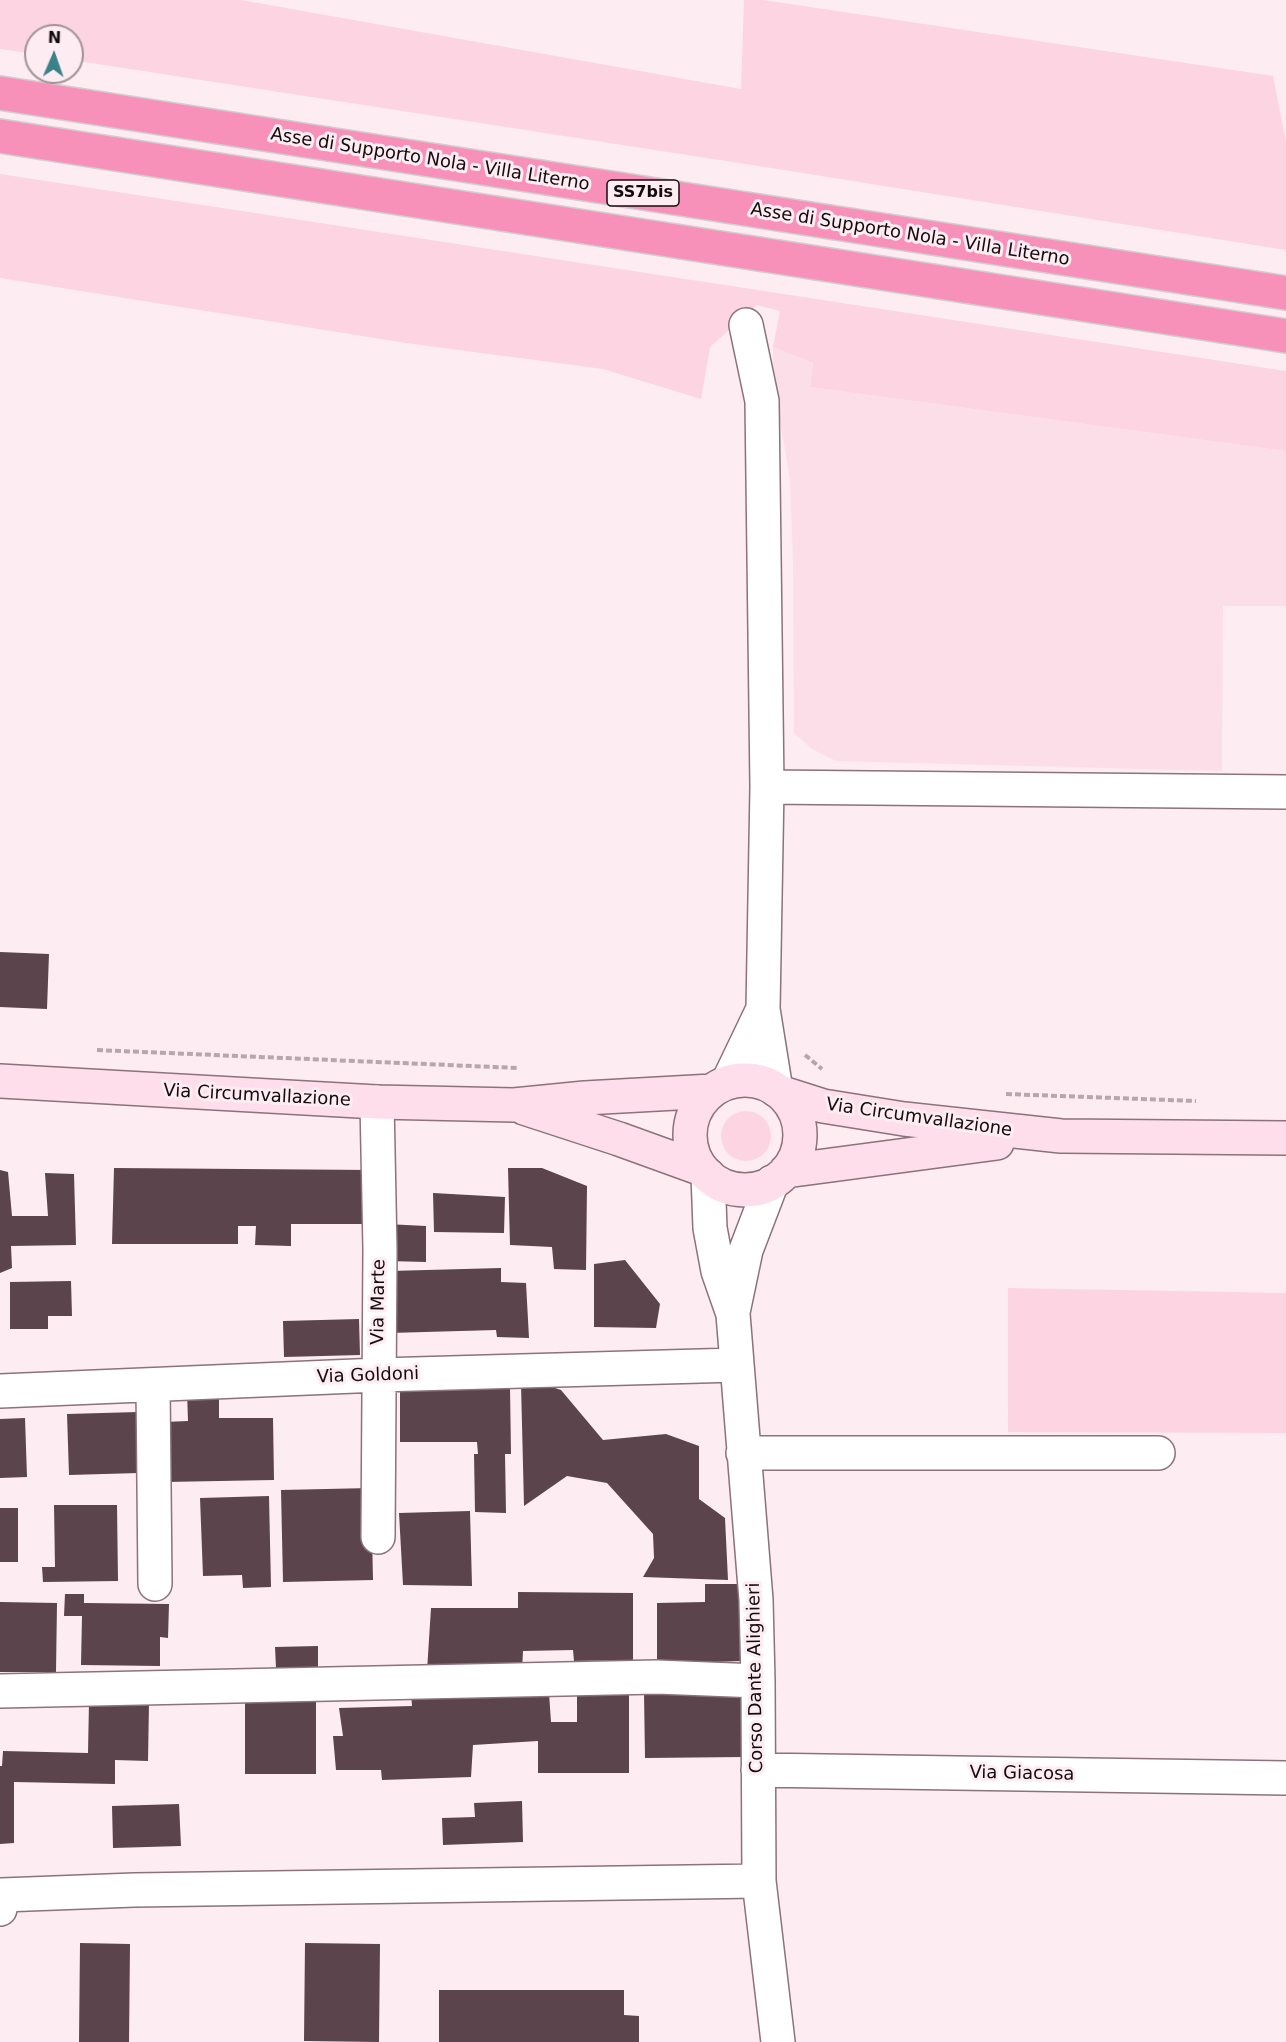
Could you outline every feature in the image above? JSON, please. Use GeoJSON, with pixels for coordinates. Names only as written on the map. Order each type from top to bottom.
{"type":"FeatureCollection","features":[{"type":"Feature","properties":{"kind":"highway","name":"Asse di Supporto Nola - Villa Literno"},"geometry":{"type":"LineString","coordinates":[[0,93],[1286,293]]}},
{"type":"Feature","properties":{"kind":"highway","name":"SS7bis"},"geometry":{"type":"LineString","coordinates":[[0,136],[1286,336]]}},
{"type":"Feature","properties":{"kind":"main road"},"geometry":{"type":"LineString","coordinates":[[753,1080],[778,1091],[796,1113],[800,1130],[798,1148],[779,1177],[756,1188],[739,1189],[723,1184],[705,1172],[694,1153],[690,1137],[696,1111],[720,1087],[753,1080]]}},
{"type":"Feature","properties":{"kind":"main road","name":"Via Circumvallazione"},"geometry":{"type":"LineString","coordinates":[[0,1081],[377,1102],[514,1105],[720,1087]]}},
{"type":"Feature","properties":{"kind":"main road","name":"Via Circumvallazione"},"geometry":{"type":"LineString","coordinates":[[778,1091],[823,1106],[1061,1136],[1286,1138]]}},
{"type":"Feature","properties":{"kind":"main road","name":"Via Circumvallazione"},"geometry":{"type":"LineString","coordinates":[[514,1105],[619,1139],[705,1172]]}},
{"type":"Feature","properties":{"kind":"main road","name":"Via Circumvallazione"},"geometry":{"type":"LineString","coordinates":[[779,1177],[954,1147],[1061,1136]]}},
{"type":"Feature","properties":{"kind":"street"},"geometry":{"type":"LineString","coordinates":[[746,325],[762,401],[767,787],[764,1009],[778,1091]]}},
{"type":"Feature","properties":{"kind":"street"},"geometry":{"type":"LineString","coordinates":[[767,787],[1286,792]]}},
{"type":"Feature","properties":{"kind":"street"},"geometry":{"type":"LineString","coordinates":[[720,1087],[764,1009]]}},
{"type":"Feature","properties":{"kind":"street","name":"Via Marte"},"geometry":{"type":"LineString","coordinates":[[377,1102],[380,1250],[378,1537]]}},
{"type":"Feature","properties":{"kind":"street"},"geometry":{"type":"LineString","coordinates":[[705,1172],[718,1271],[733,1314]]}},
{"type":"Feature","properties":{"kind":"street"},"geometry":{"type":"LineString","coordinates":[[733,1314],[746,1250],[779,1177]]}},
{"type":"Feature","properties":{"kind":"street","name":"Corso Dante Alighieri"},"geometry":{"type":"LineString","coordinates":[[733,1314],[756,1600],[759,1681],[759,1881],[778,2042]]}},
{"type":"Feature","properties":{"kind":"street","name":"Via Goldoni"},"geometry":{"type":"LineString","coordinates":[[0,1391],[379,1375],[736,1365]]}},
{"type":"Feature","properties":{"kind":"street"},"geometry":{"type":"LineString","coordinates":[[153,1385],[155,1584]]}},
{"type":"Feature","properties":{"kind":"street"},"geometry":{"type":"LineString","coordinates":[[743,1453],[1158,1454]]}},
{"type":"Feature","properties":{"kind":"street"},"geometry":{"type":"LineString","coordinates":[[0,1690],[657,1677],[759,1681]]}},
{"type":"Feature","properties":{"kind":"street","name":"Via Giacosa"},"geometry":{"type":"LineString","coordinates":[[758,1770],[1286,1778]]}},
{"type":"Feature","properties":{"kind":"street"},"geometry":{"type":"LineString","coordinates":[[0,1909],[2,1895],[158,1890],[759,1881]]}},
{"type":"Feature","properties":{"kind":"path"},"geometry":{"type":"LineString","coordinates":[[798,1046],[805,1056],[826,1072]]}},
{"type":"Feature","properties":{"kind":"path"},"geometry":{"type":"LineString","coordinates":[[88,1050],[524,1069]]}},
{"type":"Feature","properties":{"kind":"path"},"geometry":{"type":"LineString","coordinates":[[1000,1093],[1198,1101]]}},
{"type":"Feature","properties":{"kind":"shaded area"},"geometry":{"type":"Polygon","coordinates":[[[0,0],[241,0],[741,89],[744,0],[763,0],[1273,76],[1286,142],[1286,250],[84,62],[84,24],[24,24],[24,52],[0,49],[0,0]]]}},
{"type":"Feature","properties":{"kind":"shaded area"},"geometry":{"type":"Polygon","coordinates":[[[0,174],[1286,371],[1286,451],[810,387],[813,363],[773,347],[780,311],[757,305],[710,347],[701,399],[603,369],[406,343],[0,278],[0,174]]]}},
{"type":"Feature","properties":{"kind":"shaded area"},"geometry":{"type":"Polygon","coordinates":[[[773,347],[813,363],[810,387],[1286,451],[1286,606],[1223,606],[1222,771],[836,761],[812,749],[794,733],[790,479],[773,380],[773,347]]]}},
{"type":"Feature","properties":{"kind":"shaded area"},"geometry":{"type":"Polygon","coordinates":[[[741,1111],[751,1111],[764,1118],[771,1131],[771,1141],[764,1154],[751,1161],[741,1161],[732,1157],[725,1150],[721,1141],[721,1131],[725,1122],[732,1115],[741,1111]]]}},
{"type":"Feature","properties":{"kind":"shaded area"},"geometry":{"type":"Polygon","coordinates":[[[1008,1288],[1286,1293],[1286,1433],[1008,1432],[1008,1288]]]}},
{"type":"Feature","properties":{"kind":"building"},"geometry":{"type":"Polygon","coordinates":[[[0,952],[49,954],[47,1009],[0,1007],[0,952]]]}},
{"type":"Feature","properties":{"kind":"building"},"geometry":{"type":"Polygon","coordinates":[[[114,1168],[371,1170],[373,1224],[291,1224],[291,1246],[255,1245],[256,1226],[238,1226],[238,1244],[112,1244],[114,1168]]]}},
{"type":"Feature","properties":{"kind":"building"},"geometry":{"type":"Polygon","coordinates":[[[508,1168],[542,1168],[587,1186],[586,1270],[554,1269],[552,1247],[510,1245],[508,1168]]]}},
{"type":"Feature","properties":{"kind":"building"},"geometry":{"type":"Polygon","coordinates":[[[0,1170],[8,1172],[12,1216],[48,1216],[45,1173],[74,1174],[76,1245],[11,1246],[12,1268],[0,1273],[0,1170]]]}},
{"type":"Feature","properties":{"kind":"building"},"geometry":{"type":"Polygon","coordinates":[[[433,1193],[505,1197],[504,1233],[434,1232],[433,1193]]]}},
{"type":"Feature","properties":{"kind":"building"},"geometry":{"type":"Polygon","coordinates":[[[386,1224],[426,1226],[426,1262],[387,1261],[386,1224]]]}},
{"type":"Feature","properties":{"kind":"building"},"geometry":{"type":"Polygon","coordinates":[[[625,1260],[660,1304],[656,1328],[594,1327],[594,1264],[625,1260]]]}},
{"type":"Feature","properties":{"kind":"building"},"geometry":{"type":"Polygon","coordinates":[[[501,1268],[501,1282],[526,1283],[529,1338],[497,1337],[496,1330],[389,1333],[390,1271],[501,1268]]]}},
{"type":"Feature","properties":{"kind":"building"},"geometry":{"type":"Polygon","coordinates":[[[71,1281],[72,1316],[48,1316],[48,1329],[10,1329],[10,1282],[71,1281]]]}},
{"type":"Feature","properties":{"kind":"building"},"geometry":{"type":"Polygon","coordinates":[[[359,1319],[360,1355],[284,1357],[283,1321],[359,1319]]]}},
{"type":"Feature","properties":{"kind":"building"},"geometry":{"type":"Polygon","coordinates":[[[521,1384],[543,1384],[561,1390],[603,1440],[666,1434],[699,1446],[699,1499],[725,1518],[728,1580],[643,1577],[654,1558],[653,1534],[607,1483],[567,1476],[524,1506],[521,1384]]]}},
{"type":"Feature","properties":{"kind":"building"},"geometry":{"type":"Polygon","coordinates":[[[400,1387],[510,1387],[511,1454],[505,1454],[506,1513],[475,1512],[474,1454],[478,1454],[477,1442],[400,1442],[400,1387]]]}},
{"type":"Feature","properties":{"kind":"building"},"geometry":{"type":"Polygon","coordinates":[[[219,1391],[219,1418],[273,1418],[274,1480],[165,1482],[164,1422],[188,1421],[187,1392],[219,1391]]]}},
{"type":"Feature","properties":{"kind":"building"},"geometry":{"type":"Polygon","coordinates":[[[138,1412],[139,1473],[69,1475],[67,1414],[138,1412]]]}},
{"type":"Feature","properties":{"kind":"building"},"geometry":{"type":"Polygon","coordinates":[[[25,1418],[27,1477],[0,1478],[0,1419],[25,1418]]]}},
{"type":"Feature","properties":{"kind":"building"},"geometry":{"type":"Polygon","coordinates":[[[371,1488],[373,1580],[283,1582],[281,1490],[371,1488]]]}},
{"type":"Feature","properties":{"kind":"building"},"geometry":{"type":"Polygon","coordinates":[[[269,1496],[271,1587],[243,1588],[242,1575],[203,1576],[200,1498],[269,1496]]]}},
{"type":"Feature","properties":{"kind":"building"},"geometry":{"type":"Polygon","coordinates":[[[54,1505],[117,1505],[118,1581],[43,1582],[42,1567],[55,1567],[54,1505]]]}},
{"type":"Feature","properties":{"kind":"building"},"geometry":{"type":"Polygon","coordinates":[[[0,1508],[18,1508],[18,1562],[0,1562],[0,1508]]]}},
{"type":"Feature","properties":{"kind":"building"},"geometry":{"type":"Polygon","coordinates":[[[470,1511],[472,1586],[403,1585],[399,1513],[470,1511]]]}},
{"type":"Feature","properties":{"kind":"building"},"geometry":{"type":"Polygon","coordinates":[[[705,1584],[739,1584],[742,1661],[657,1664],[657,1603],[705,1602],[705,1584]]]}},
{"type":"Feature","properties":{"kind":"building"},"geometry":{"type":"Polygon","coordinates":[[[518,1592],[633,1593],[633,1660],[574,1661],[573,1650],[523,1651],[522,1671],[427,1671],[431,1608],[518,1608],[518,1592]]]}},
{"type":"Feature","properties":{"kind":"building"},"geometry":{"type":"Polygon","coordinates":[[[65,1594],[84,1594],[84,1603],[169,1604],[168,1638],[160,1637],[160,1666],[81,1665],[82,1616],[64,1616],[65,1594]]]}},
{"type":"Feature","properties":{"kind":"building"},"geometry":{"type":"Polygon","coordinates":[[[0,1602],[57,1603],[56,1672],[0,1672],[0,1602]]]}},
{"type":"Feature","properties":{"kind":"building"},"geometry":{"type":"Polygon","coordinates":[[[318,1646],[318,1667],[276,1668],[275,1647],[318,1646]]]}},
{"type":"Feature","properties":{"kind":"building"},"geometry":{"type":"Polygon","coordinates":[[[411,1692],[549,1693],[551,1722],[577,1722],[577,1692],[629,1692],[629,1773],[538,1773],[538,1741],[473,1745],[471,1777],[382,1780],[381,1770],[336,1770],[333,1736],[343,1736],[339,1708],[412,1706],[411,1692]]]}},
{"type":"Feature","properties":{"kind":"building"},"geometry":{"type":"Polygon","coordinates":[[[744,1692],[744,1757],[645,1758],[644,1693],[744,1692]]]}},
{"type":"Feature","properties":{"kind":"building"},"geometry":{"type":"Polygon","coordinates":[[[316,1701],[316,1774],[245,1774],[245,1702],[316,1701]]]}},
{"type":"Feature","properties":{"kind":"building"},"geometry":{"type":"Polygon","coordinates":[[[89,1702],[149,1703],[148,1761],[115,1760],[115,1784],[14,1782],[14,1843],[0,1844],[0,1766],[2,1766],[3,1751],[88,1753],[89,1702]]]}},
{"type":"Feature","properties":{"kind":"building"},"geometry":{"type":"Polygon","coordinates":[[[522,1801],[523,1842],[443,1845],[442,1818],[475,1817],[474,1803],[522,1801]]]}},
{"type":"Feature","properties":{"kind":"building"},"geometry":{"type":"Polygon","coordinates":[[[179,1804],[181,1846],[113,1848],[112,1806],[179,1804]]]}},
{"type":"Feature","properties":{"kind":"building"},"geometry":{"type":"Polygon","coordinates":[[[80,1943],[130,1944],[129,2042],[79,2042],[80,1943]]]}},
{"type":"Feature","properties":{"kind":"building"},"geometry":{"type":"Polygon","coordinates":[[[305,1943],[380,1944],[379,2042],[304,2041],[305,1943]]]}},
{"type":"Feature","properties":{"kind":"building"},"geometry":{"type":"Polygon","coordinates":[[[439,1990],[624,1990],[624,2015],[639,2016],[639,2042],[439,2042],[439,1990]]]}}]}
